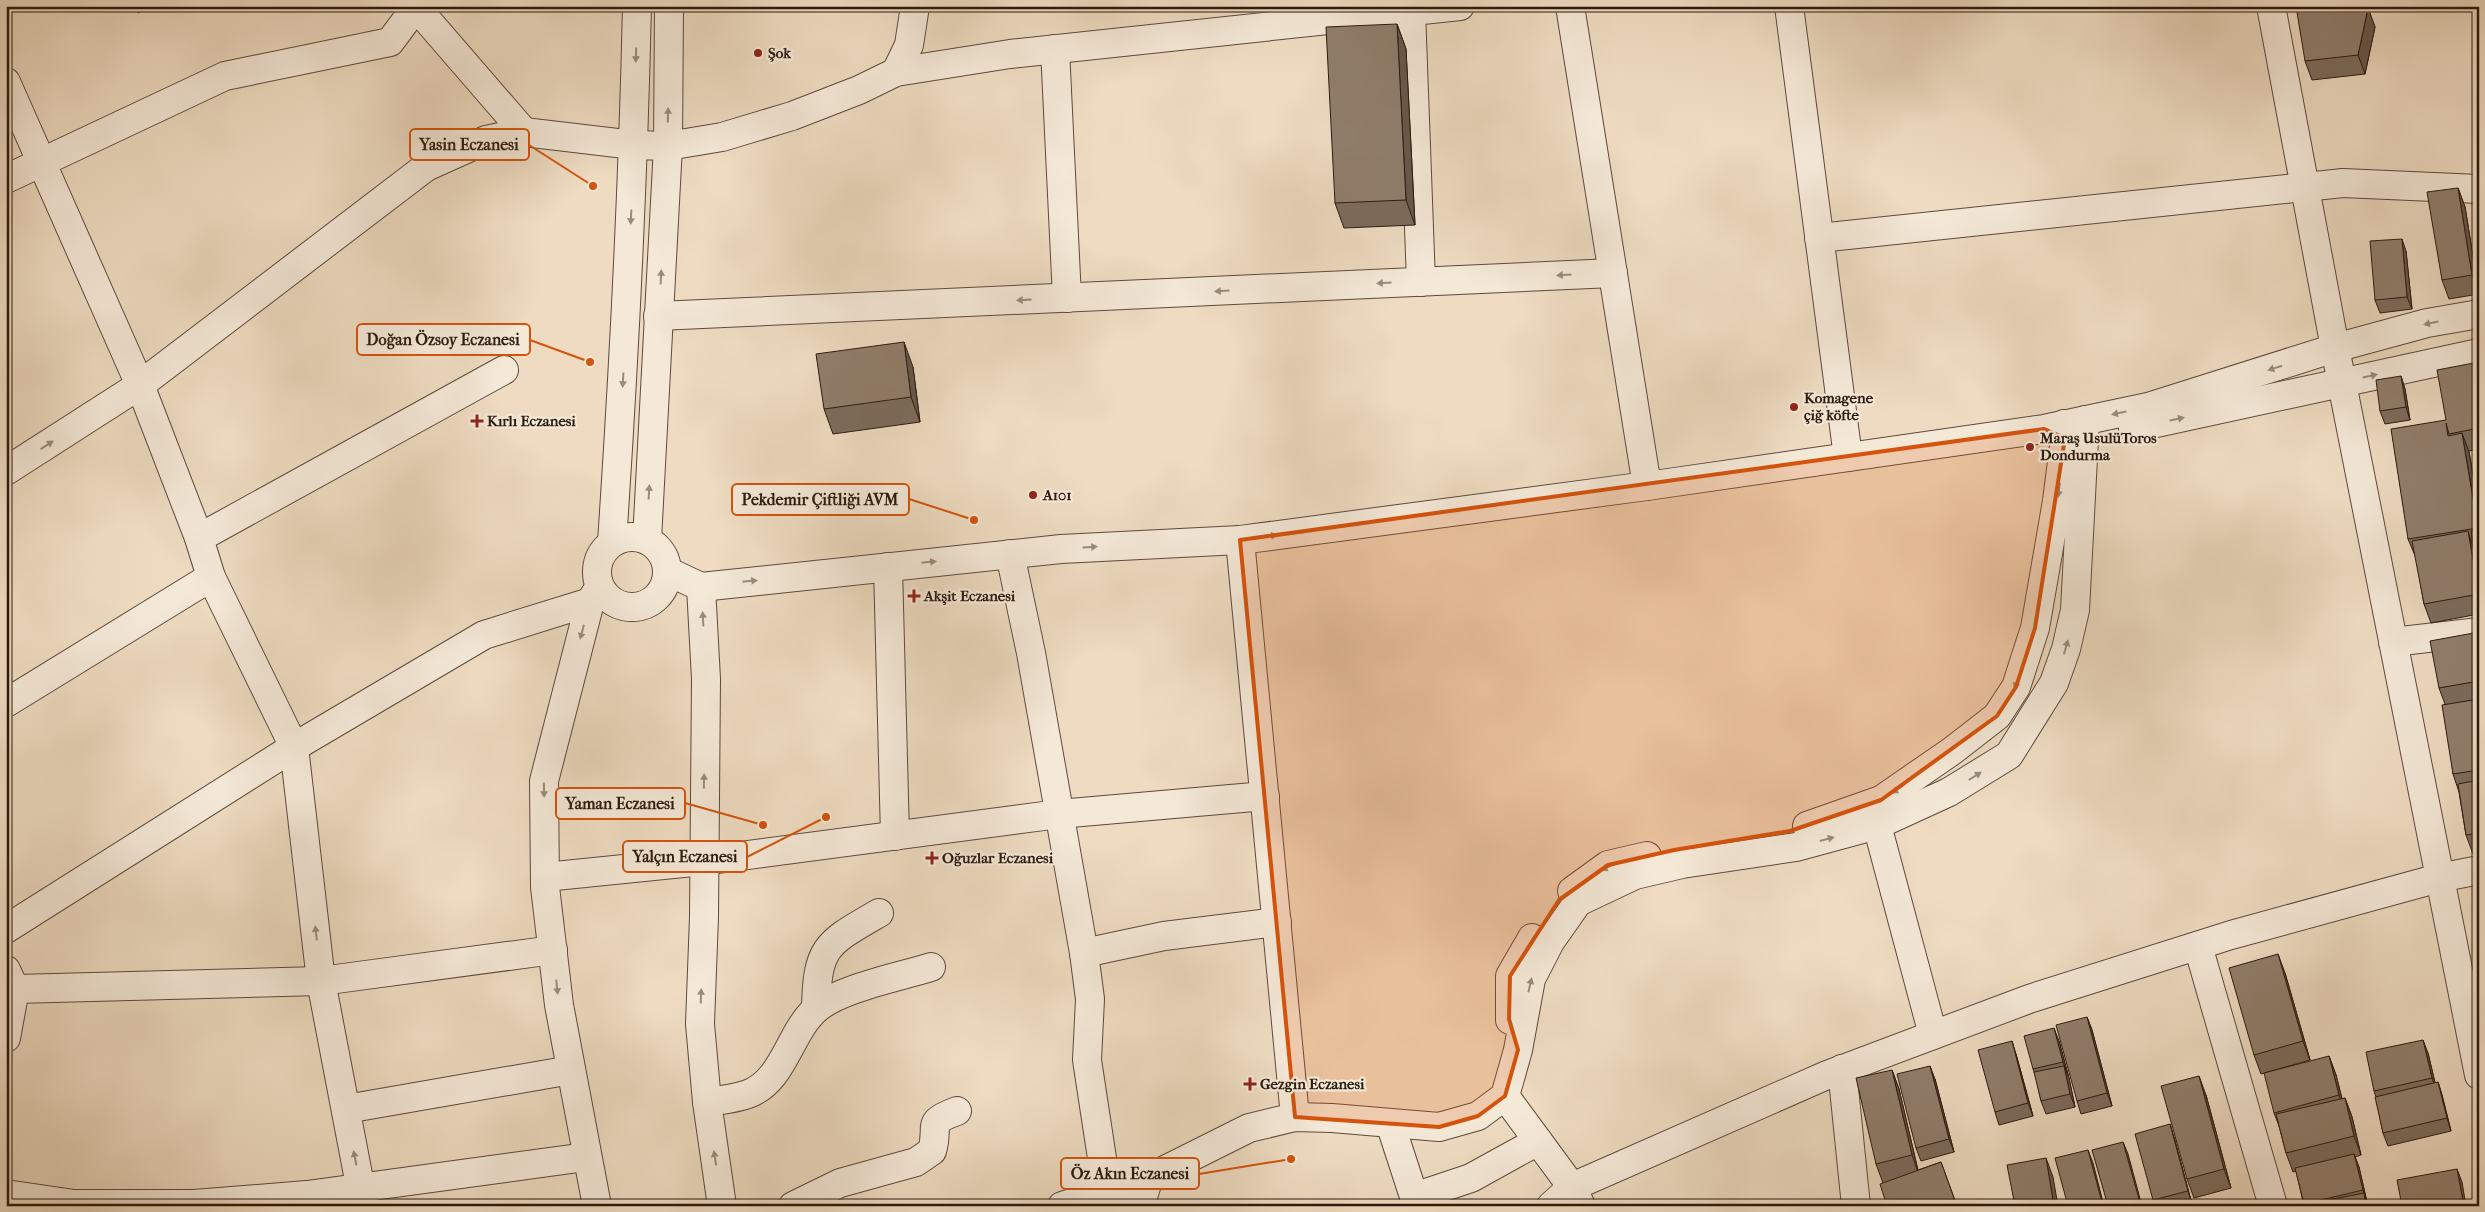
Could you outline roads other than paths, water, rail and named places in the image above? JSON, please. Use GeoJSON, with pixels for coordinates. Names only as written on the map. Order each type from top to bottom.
{"type":"FeatureCollection","features":[{"type":"Feature","properties":{"kind":"street"},"geometry":{"type":"LineString","coordinates":[[612,542],[622,391],[634,145],[637,6]]}},
{"type":"Feature","properties":{"kind":"street"},"geometry":{"type":"LineString","coordinates":[[647,540],[668,146],[669,6]]}},
{"type":"Feature","properties":{"kind":"street"},"geometry":{"type":"LineString","coordinates":[[896,72],[909,45],[915,6]]}},
{"type":"Feature","properties":{"kind":"street"},"geometry":{"type":"LineString","coordinates":[[6,471],[140,385],[426,167],[486,140],[524,132],[634,145],[668,146],[722,137],[792,116],[859,90],[896,72],[1010,54],[1460,6]]}},
{"type":"Feature","properties":{"kind":"street"},"geometry":{"type":"LineString","coordinates":[[1570,6],[1647,486]]}},
{"type":"Feature","properties":{"kind":"street"},"geometry":{"type":"LineString","coordinates":[[1789,6],[1848,457]]}},
{"type":"Feature","properties":{"kind":"street"},"geometry":{"type":"LineString","coordinates":[[2270,6],[2335,348],[2479,1075]]}},
{"type":"Feature","properties":{"kind":"street"},"geometry":{"type":"LineString","coordinates":[[6,180],[225,76],[390,42],[416,7],[524,132]]}},
{"type":"Feature","properties":{"kind":"street"},"geometry":{"type":"LineString","coordinates":[[1412,11],[1421,282]]}},
{"type":"Feature","properties":{"kind":"street"},"geometry":{"type":"LineString","coordinates":[[1055,49],[1067,298]]}},
{"type":"Feature","properties":{"kind":"street"},"geometry":{"type":"LineString","coordinates":[[6,82],[140,385],[199,538],[211,577],[294,747],[321,981],[363,1197]]}},
{"type":"Feature","properties":{"kind":"street"},"geometry":{"type":"LineString","coordinates":[[1819,238],[2343,183],[2479,189]]}},
{"type":"Feature","properties":{"kind":"street"},"geometry":{"type":"LineString","coordinates":[[658,316],[1613,273]]}},
{"type":"Feature","properties":{"kind":"street"},"geometry":{"type":"LineString","coordinates":[[2069,430],[2335,348],[2427,323],[2479,314]]}},
{"type":"Feature","properties":{"kind":"street"},"geometry":{"type":"LineString","coordinates":[[667,571],[701,586],[1010,554],[1240,540],[1647,486],[1848,457],[2069,430],[2343,382],[2479,353]]}},
{"type":"Feature","properties":{"kind":"street"},"geometry":{"type":"LineString","coordinates":[[199,538],[504,370]]}},
{"type":"Feature","properties":{"kind":"street"},"geometry":{"type":"LineString","coordinates":[[1062,1206],[1149,1178],[1249,1128],[1295,1117],[1439,1127],[1478,1116],[1505,1096],[1518,1050],[1530,979],[1550,942],[1578,902],[1635,875],[1682,864],[1796,847],[1877,825],[1949,792],[2008,755],[2054,683],[2066,649],[2075,610],[2080,505],[2069,430]]}},
{"type":"Feature","properties":{"kind":"street"},"geometry":{"type":"LineString","coordinates":[[1518,1050],[1510,1019],[1510,976],[1528,943],[1559,900],[1608,865],[1674,850],[1790,832],[1858,810],[1881,800],[1952,751],[1997,716],[2016,688],[2035,628],[2069,430]]}},
{"type":"Feature","properties":{"kind":"street"},"geometry":{"type":"LineString","coordinates":[[6,929],[294,747],[484,636],[594,594],[607,598],[619,606],[632,608],[646,605],[661,591],[667,571],[664,559],[657,548],[647,540],[629,537],[612,542],[601,555],[596,570],[594,594],[544,781],[545,877],[559,1005],[586,1157],[597,1206]]}},
{"type":"Feature","properties":{"kind":"street"},"geometry":{"type":"LineString","coordinates":[[1240,540],[1295,1117]]}},
{"type":"Feature","properties":{"kind":"street"},"geometry":{"type":"LineString","coordinates":[[1010,554],[1031,653],[1084,953],[1090,999],[1087,1060],[1107,1191]]}},
{"type":"Feature","properties":{"kind":"street"},"geometry":{"type":"LineString","coordinates":[[888,567],[896,836]]}},
{"type":"Feature","properties":{"kind":"street"},"geometry":{"type":"LineString","coordinates":[[6,703],[211,577]]}},
{"type":"Feature","properties":{"kind":"street"},"geometry":{"type":"LineString","coordinates":[[701,586],[706,679],[700,1024],[707,1102],[722,1206]]}},
{"type":"Feature","properties":{"kind":"street"},"geometry":{"type":"LineString","coordinates":[[2393,642],[2479,632]]}},
{"type":"Feature","properties":{"kind":"street"},"geometry":{"type":"LineString","coordinates":[[545,877],[704,861],[1059,814],[1265,796]]}},
{"type":"Feature","properties":{"kind":"street"},"geometry":{"type":"LineString","coordinates":[[1877,825],[1933,1035]]}},
{"type":"Feature","properties":{"kind":"street"},"geometry":{"type":"LineString","coordinates":[[1551,1206],[1576,1196],[1842,1069],[2029,999],[2198,946],[2439,878],[2479,870]]}},
{"type":"Feature","properties":{"kind":"street"},"geometry":{"type":"LineString","coordinates":[[816,1009],[819,966],[825,953],[843,934],[879,913]]}},
{"type":"Feature","properties":{"kind":"street"},"geometry":{"type":"LineString","coordinates":[[1084,953],[1164,936],[1276,922]]}},
{"type":"Feature","properties":{"kind":"street"},"geometry":{"type":"LineString","coordinates":[[2198,946],[2273,1206]]}},
{"type":"Feature","properties":{"kind":"street"},"geometry":{"type":"LineString","coordinates":[[6,1038],[11,980],[321,981],[553,950]]}},
{"type":"Feature","properties":{"kind":"street"},"geometry":{"type":"LineString","coordinates":[[707,1102],[748,1094],[769,1080],[778,1068],[793,1037],[816,1009],[839,996],[931,967]]}},
{"type":"Feature","properties":{"kind":"street"},"geometry":{"type":"LineString","coordinates":[[1842,1069],[1856,1206]]}},
{"type":"Feature","properties":{"kind":"street"},"geometry":{"type":"LineString","coordinates":[[346,1109],[571,1070]]}},
{"type":"Feature","properties":{"kind":"street"},"geometry":{"type":"LineString","coordinates":[[1505,1096],[1576,1196]]}},
{"type":"Feature","properties":{"kind":"street"},"geometry":{"type":"LineString","coordinates":[[793,1206],[840,1183],[916,1162],[932,1152],[935,1141],[934,1125],[939,1118],[956,1111]]}},
{"type":"Feature","properties":{"kind":"street"},"geometry":{"type":"LineString","coordinates":[[1390,1123],[1415,1201],[1470,1178],[1538,1141]]}},
{"type":"Feature","properties":{"kind":"street"},"geometry":{"type":"LineString","coordinates":[[6,1194],[91,1205],[194,1205],[363,1197],[586,1157]]}},
{"type":"Feature","properties":{"kind":"street"},"geometry":{"type":"LineString","coordinates":[[1140,1206],[1149,1178]]}},
{"type":"Feature","properties":{"kind":"place","name":"Şok"},"geometry":{"type":"Point","coordinates":[758,53]}},
{"type":"Feature","properties":{"kind":"place","name":"Yasin Eczanesi"},"geometry":{"type":"Point","coordinates":[593,186]}},
{"type":"Feature","properties":{"kind":"place","name":"Doğan Özsoy Eczanesi"},"geometry":{"type":"Point","coordinates":[590,362]}},
{"type":"Feature","properties":{"kind":"place","name":"Komagene çiğ köfte"},"geometry":{"type":"Point","coordinates":[1794,407]}},
{"type":"Feature","properties":{"kind":"place","name":"Kırlı Eczanesi"},"geometry":{"type":"Point","coordinates":[477,421]}},
{"type":"Feature","properties":{"kind":"place","name":"Maraş UsulüToros Dondurma"},"geometry":{"type":"Point","coordinates":[2030,447]}},
{"type":"Feature","properties":{"kind":"place","name":"A101"},"geometry":{"type":"Point","coordinates":[1033,495]}},
{"type":"Feature","properties":{"kind":"place","name":"Pekdemir Çiftliği AVM"},"geometry":{"type":"Point","coordinates":[974,520]}},
{"type":"Feature","properties":{"kind":"place","name":"Akşit Eczanesi"},"geometry":{"type":"Point","coordinates":[914,596]}},
{"type":"Feature","properties":{"kind":"place","name":"Yalçın Eczanesi"},"geometry":{"type":"Point","coordinates":[826,817]}},
{"type":"Feature","properties":{"kind":"place","name":"Yaman Eczanesi"},"geometry":{"type":"Point","coordinates":[763,825]}},
{"type":"Feature","properties":{"kind":"place","name":"Oğuzlar Eczanesi"},"geometry":{"type":"Point","coordinates":[932,858]}},
{"type":"Feature","properties":{"kind":"place","name":"Gezgin Eczanesi"},"geometry":{"type":"Point","coordinates":[1250,1084]}},
{"type":"Feature","properties":{"kind":"place","name":"Öz Akın Eczanesi"},"geometry":{"type":"Point","coordinates":[1291,1159]}}]}
